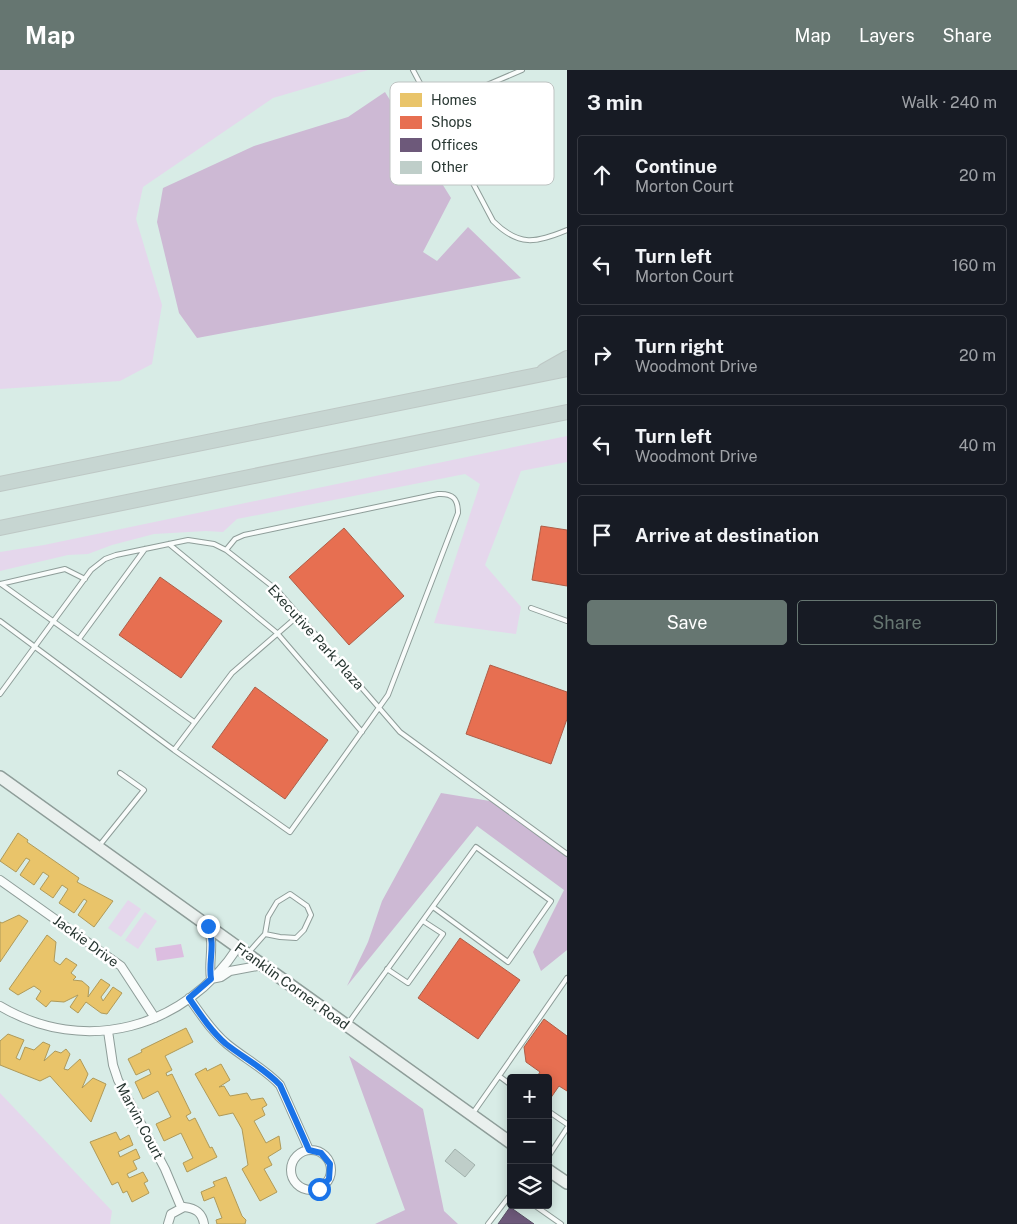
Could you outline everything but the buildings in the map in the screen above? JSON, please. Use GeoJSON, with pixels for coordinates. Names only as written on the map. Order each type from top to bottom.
{"type":"FeatureCollection","features":[{"type":"Feature","properties":{"kind":"highway"},"geometry":{"type":"LineString","coordinates":[[538,376],[567,358]]}},
{"type":"Feature","properties":{"kind":"highway"},"geometry":{"type":"LineString","coordinates":[[0,484],[567,369]]}},
{"type":"Feature","properties":{"kind":"highway"},"geometry":{"type":"LineString","coordinates":[[0,528],[567,412]]}},
{"type":"Feature","properties":{"kind":"main road","name":"Franklin Corner Road"},"geometry":{"type":"LineString","coordinates":[[0,777],[507,1140]]}},
{"type":"Feature","properties":{"kind":"main road"},"geometry":{"type":"LineString","coordinates":[[552,1173],[567,1183]]}},
{"type":"Feature","properties":{"kind":"street","name":"Jackie Drive"},"geometry":{"type":"LineString","coordinates":[[0,880],[121,966],[155,1018]]}},
{"type":"Feature","properties":{"kind":"street"},"geometry":{"type":"LineString","coordinates":[[208,926],[213,948],[210,969],[211,979]]}},
{"type":"Feature","properties":{"kind":"street"},"geometry":{"type":"LineString","coordinates":[[0,1006],[31,1022],[52,1028],[90,1032],[108,1031],[155,1018],[189,998],[224,966],[238,947]]}},
{"type":"Feature","properties":{"kind":"street"},"geometry":{"type":"LineString","coordinates":[[211,979],[221,977],[230,971],[263,965]]}},
{"type":"Feature","properties":{"kind":"street"},"geometry":{"type":"LineString","coordinates":[[189,998],[210,1027],[226,1043],[273,1077],[280,1085],[309,1150]]}},
{"type":"Feature","properties":{"kind":"street","name":"Marvin Court"},"geometry":{"type":"LineString","coordinates":[[108,1031],[118,1080],[165,1168],[181,1208]]}},
{"type":"Feature","properties":{"kind":"street"},"geometry":{"type":"LineString","coordinates":[[309,1150],[321,1153],[327,1158],[331,1172],[325,1185],[312,1191],[299,1187],[291,1176],[292,1161],[297,1155],[309,1150]]}},
{"type":"Feature","properties":{"kind":"street"},"geometry":{"type":"LineString","coordinates":[[168,1224],[171,1214],[181,1208],[196,1210],[201,1215],[204,1224]]}},
{"type":"Feature","properties":{"kind":"lane"},"geometry":{"type":"LineString","coordinates":[[413,70],[419,82]]}},
{"type":"Feature","properties":{"kind":"lane"},"geometry":{"type":"LineString","coordinates":[[494,82],[522,70]]}},
{"type":"Feature","properties":{"kind":"lane"},"geometry":{"type":"LineString","coordinates":[[474,185],[493,222],[503,231],[525,241],[536,241],[567,230]]}},
{"type":"Feature","properties":{"kind":"lane"},"geometry":{"type":"LineString","coordinates":[[0,621],[174,750],[290,832],[388,695],[458,513],[458,504],[454,496],[446,493],[438,494],[244,535],[235,539],[226,550]]}},
{"type":"Feature","properties":{"kind":"lane","name":"Executive Park Plaza"},"geometry":{"type":"LineString","coordinates":[[0,694],[85,579],[105,559],[169,544],[200,540],[226,550],[277,590],[400,732],[567,854]]}},
{"type":"Feature","properties":{"kind":"lane"},"geometry":{"type":"LineString","coordinates":[[169,544],[277,633],[362,732]]}},
{"type":"Feature","properties":{"kind":"lane"},"geometry":{"type":"LineString","coordinates":[[79,639],[145,549]]}},
{"type":"Feature","properties":{"kind":"lane"},"geometry":{"type":"LineString","coordinates":[[0,584],[65,568],[85,579]]}},
{"type":"Feature","properties":{"kind":"lane"},"geometry":{"type":"LineString","coordinates":[[0,584],[194,722]]}},
{"type":"Feature","properties":{"kind":"lane"},"geometry":{"type":"LineString","coordinates":[[531,608],[567,621]]}},
{"type":"Feature","properties":{"kind":"lane"},"geometry":{"type":"LineString","coordinates":[[174,750],[232,673],[298,615]]}},
{"type":"Feature","properties":{"kind":"lane"},"geometry":{"type":"LineString","coordinates":[[98,848],[144,790],[120,773]]}},
{"type":"Feature","properties":{"kind":"lane"},"geometry":{"type":"LineString","coordinates":[[347,1026],[476,847],[552,901],[508,962],[433,908]]}},
{"type":"Feature","properties":{"kind":"lane"},"geometry":{"type":"LineString","coordinates":[[248,954],[265,934],[268,917],[277,902],[290,894],[307,906],[311,915],[304,930],[296,938],[265,934]]}},
{"type":"Feature","properties":{"kind":"lane"},"geometry":{"type":"LineString","coordinates":[[387,969],[408,983],[443,934],[424,921]]}},
{"type":"Feature","properties":{"kind":"lane"},"geometry":{"type":"LineString","coordinates":[[471,1115],[567,978]]}},
{"type":"Feature","properties":{"kind":"lane"},"geometry":{"type":"LineString","coordinates":[[499,1076],[507,1082]]}},
{"type":"Feature","properties":{"kind":"lane"},"geometry":{"type":"LineString","coordinates":[[552,1114],[567,1124]]}},
{"type":"Feature","properties":{"kind":"lane"},"geometry":{"type":"LineString","coordinates":[[552,1151],[567,1128]]}},
{"type":"Feature","properties":{"kind":"lane"},"geometry":{"type":"LineString","coordinates":[[488,1224],[507,1199]]}},
{"type":"Feature","properties":{"kind":"lane"},"geometry":{"type":"LineString","coordinates":[[540,1209],[561,1224]]}},
{"type":"Feature","properties":{"kind":"shaded area"},"geometry":{"type":"Polygon","coordinates":[[[0,70],[368,70],[273,98],[143,187],[136,219],[162,305],[152,364],[120,381],[0,389],[0,70]]]}},
{"type":"Feature","properties":{"kind":"shaded area"},"geometry":{"type":"Polygon","coordinates":[[[385,92],[390,100],[390,185],[443,185],[451,198],[423,252],[437,261],[468,227],[521,278],[197,338],[179,313],[157,222],[163,188],[254,146],[348,117],[385,92]]]}},
{"type":"Feature","properties":{"kind":"shaded area"},"geometry":{"type":"Polygon","coordinates":[[[567,436],[567,462],[521,471],[485,565],[521,607],[516,634],[434,623],[480,484],[465,474],[237,519],[223,532],[154,534],[112,545],[88,554],[68,555],[0,571],[0,552],[44,545],[567,436]]]}},
{"type":"Feature","properties":{"kind":"shaded area"},"geometry":{"type":"Polygon","coordinates":[[[441,793],[496,802],[567,857],[567,950],[541,971],[533,952],[564,890],[477,826],[347,986],[368,942],[382,901],[441,793]]]}},
{"type":"Feature","properties":{"kind":"shaded area"},"geometry":{"type":"Polygon","coordinates":[[[128,900],[141,909],[121,937],[108,928],[128,900]]]}},
{"type":"Feature","properties":{"kind":"shaded area"},"geometry":{"type":"Polygon","coordinates":[[[145,912],[157,921],[138,949],[125,940],[145,912]]]}},
{"type":"Feature","properties":{"kind":"shaded area"},"geometry":{"type":"Polygon","coordinates":[[[181,944],[184,957],[157,961],[155,948],[181,944]]]}},
{"type":"Feature","properties":{"kind":"shaded area"},"geometry":{"type":"Polygon","coordinates":[[[349,1056],[423,1109],[444,1211],[458,1224],[375,1224],[405,1210],[349,1056]]]}},
{"type":"Feature","properties":{"kind":"shaded area"},"geometry":{"type":"Polygon","coordinates":[[[0,1093],[112,1211],[110,1224],[0,1224],[0,1093]]]}},
{"type":"Feature","properties":{"kind":"route"},"geometry":{"type":"LineString","coordinates":[[208,926],[212,936],[213,948],[210,969],[211,979],[189,998],[210,1027],[226,1043],[273,1077],[280,1085],[309,1150],[321,1153],[330,1164],[331,1172],[329,1179],[319,1189]]}}]}
